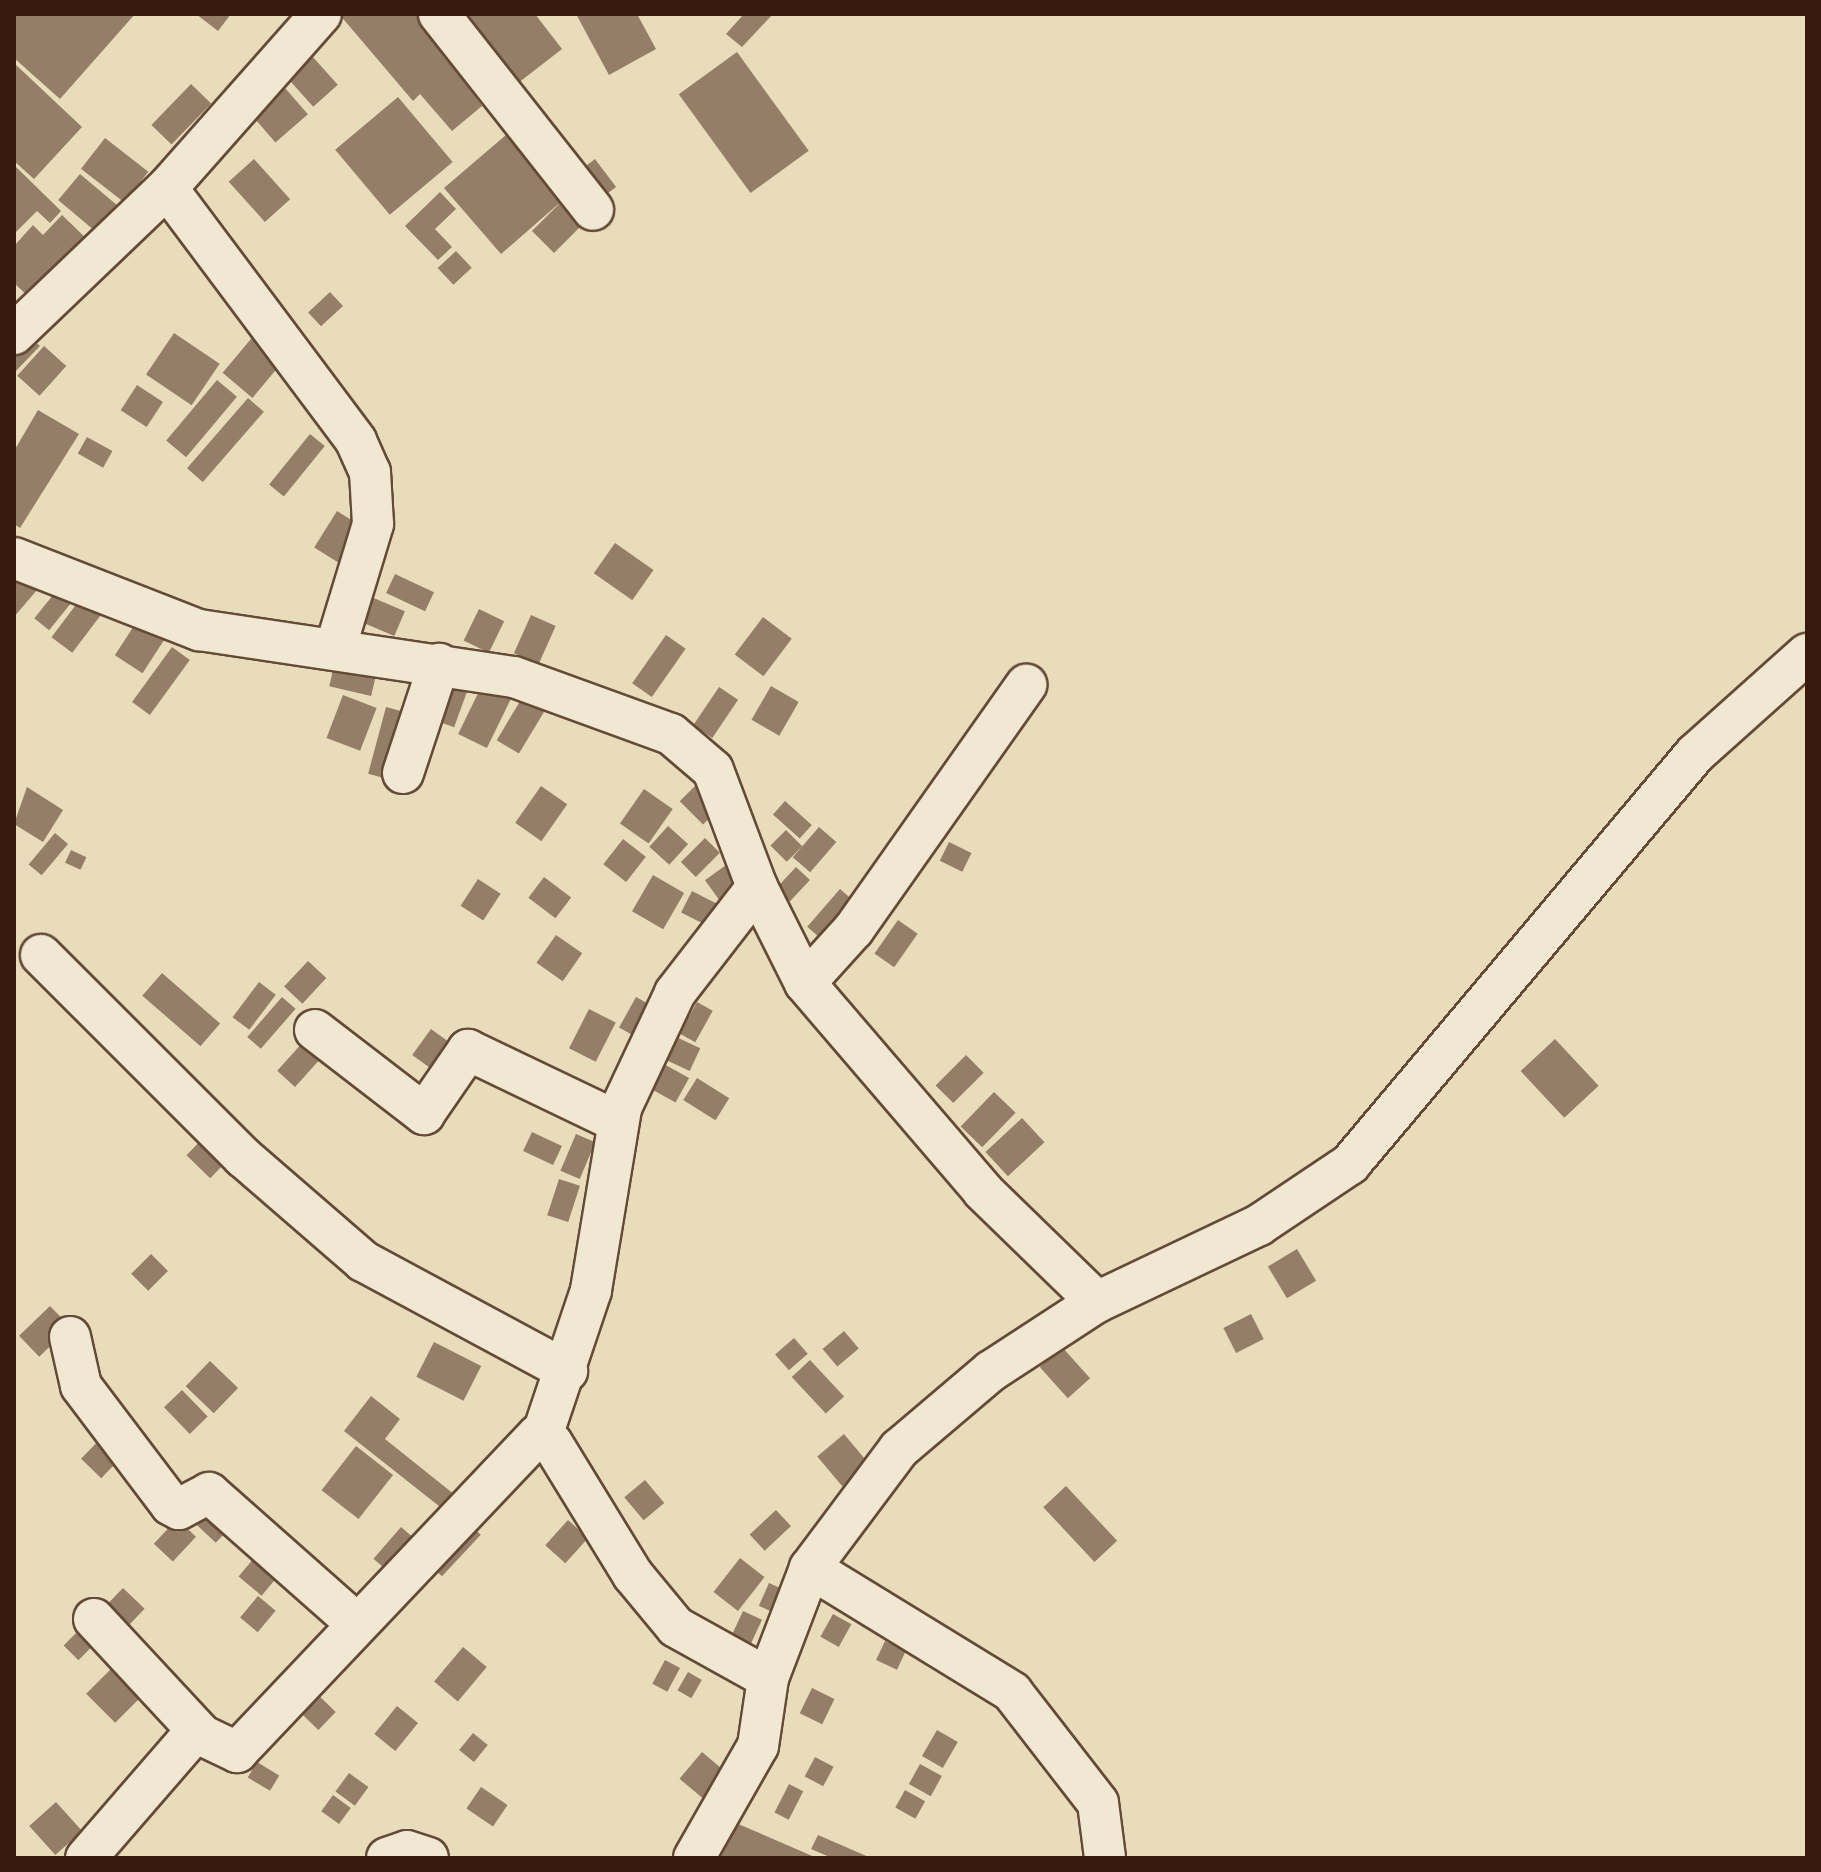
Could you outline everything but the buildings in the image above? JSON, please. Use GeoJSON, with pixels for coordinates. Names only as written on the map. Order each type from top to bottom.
{"type":"FeatureCollection","features":[{"type":"Feature","properties":{"kind":"street"},"geometry":{"type":"LineString","coordinates":[[14,334],[167,188],[321,14]]}},
{"type":"Feature","properties":{"kind":"street"},"geometry":{"type":"LineString","coordinates":[[439,14],[593,210]]}},
{"type":"Feature","properties":{"kind":"street"},"geometry":{"type":"LineString","coordinates":[[167,188],[356,441],[370,472],[373,524],[336,646]]}},
{"type":"Feature","properties":{"kind":"street"},"geometry":{"type":"LineString","coordinates":[[14,558],[199,630],[336,646],[439,664],[601,704],[671,734],[713,770],[757,887],[805,983],[983,1191],[1097,1302]]}},
{"type":"Feature","properties":{"kind":"street"},"geometry":{"type":"LineString","coordinates":[[694,1858],[758,1746],[768,1678],[810,1568],[873,1479],[936,1414],[1097,1302],[1291,1207],[1368,1148],[1695,754],[1807,654]]}},
{"type":"Feature","properties":{"kind":"street"},"geometry":{"type":"LineString","coordinates":[[403,773],[439,664]]}},
{"type":"Feature","properties":{"kind":"street"},"geometry":{"type":"LineString","coordinates":[[805,983],[854,929],[1026,685]]}},
{"type":"Feature","properties":{"kind":"street"},"geometry":{"type":"LineString","coordinates":[[542,1436],[567,1371],[600,1252],[616,1121],[675,993],[757,887]]}},
{"type":"Feature","properties":{"kind":"street"},"geometry":{"type":"LineString","coordinates":[[41,955],[243,1157],[363,1261],[567,1371]]}},
{"type":"Feature","properties":{"kind":"street"},"geometry":{"type":"LineString","coordinates":[[315,1030],[424,1114],[468,1050],[616,1121]]}},
{"type":"Feature","properties":{"kind":"street"},"geometry":{"type":"LineString","coordinates":[[70,1337],[85,1393],[171,1505],[179,1509],[209,1493],[356,1623]]}},
{"type":"Feature","properties":{"kind":"street"},"geometry":{"type":"LineString","coordinates":[[94,1619],[199,1732],[227,1753],[237,1752],[527,1440],[542,1436]]}},
{"type":"Feature","properties":{"kind":"street"},"geometry":{"type":"LineString","coordinates":[[542,1436],[668,1619],[712,1653],[768,1678]]}},
{"type":"Feature","properties":{"kind":"street"},"geometry":{"type":"LineString","coordinates":[[810,1568],[1012,1692],[1098,1803],[1105,1858]]}},
{"type":"Feature","properties":{"kind":"street"},"geometry":{"type":"LineString","coordinates":[[86,1858],[199,1732]]}},
{"type":"Feature","properties":{"kind":"street"},"geometry":{"type":"LineString","coordinates":[[387,1858],[407,1851],[428,1858]]}}]}
